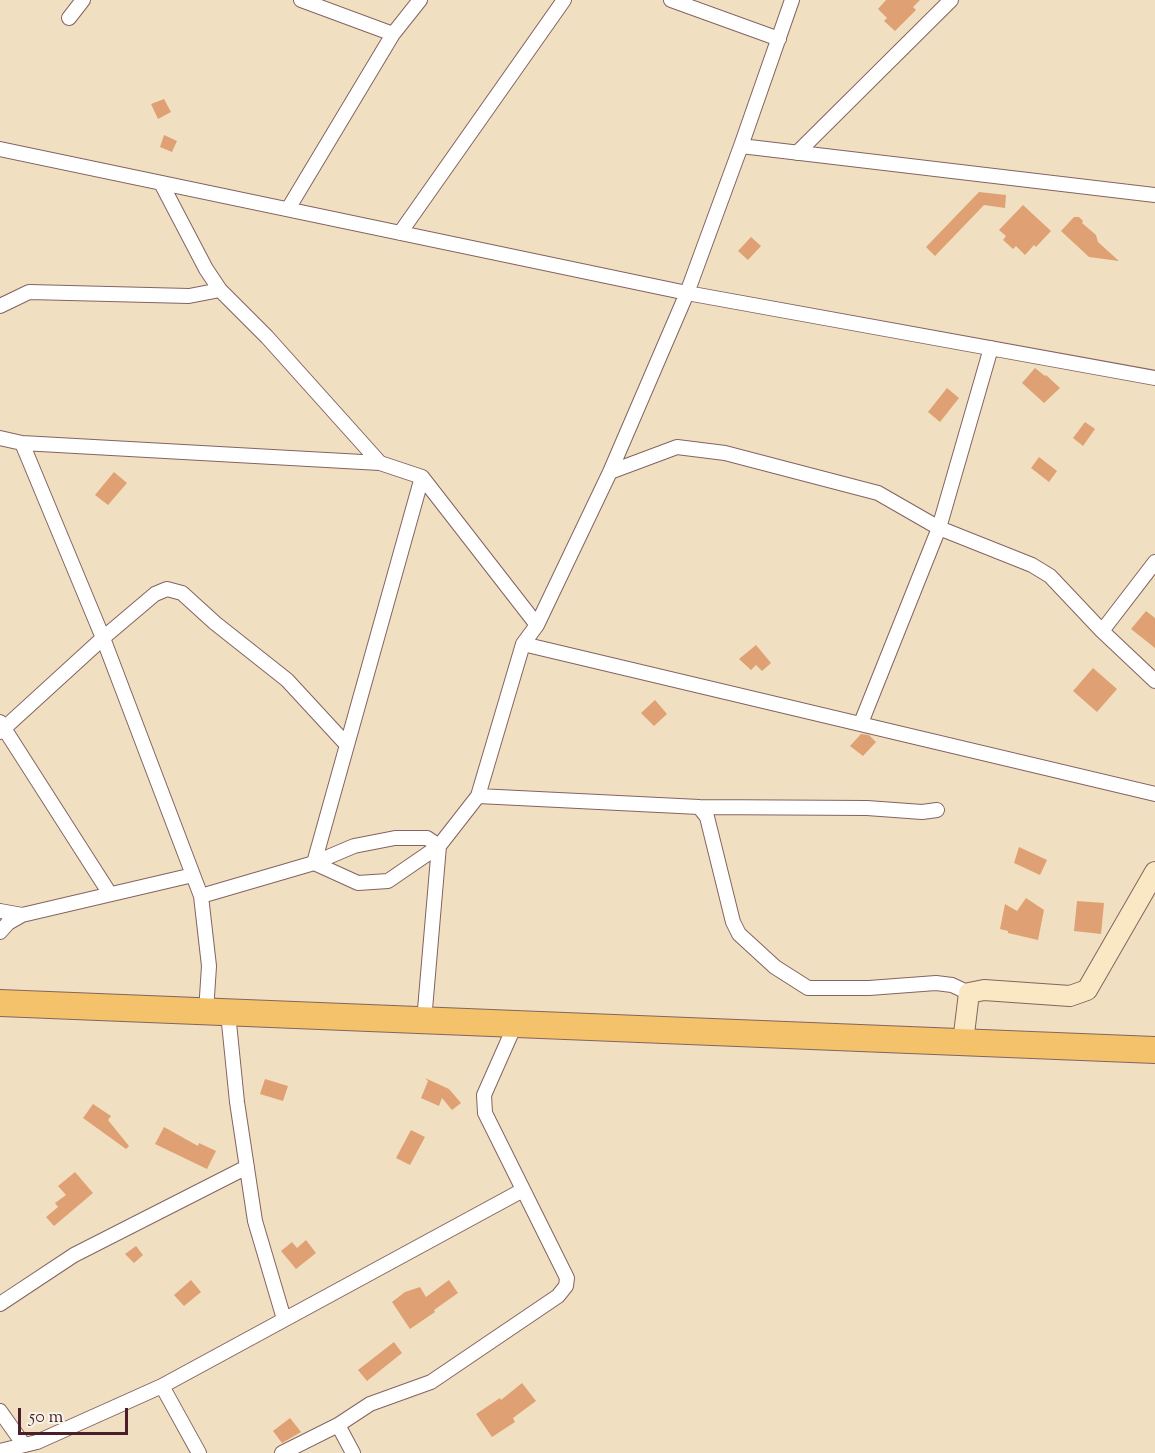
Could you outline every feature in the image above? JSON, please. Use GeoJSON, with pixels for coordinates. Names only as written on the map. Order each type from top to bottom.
{"type":"FeatureCollection","features":[{"type":"Feature","properties":{"kind":"highway"},"geometry":{"type":"LineString","coordinates":[[0,1003],[1155,1050]]}},
{"type":"Feature","properties":{"kind":"street"},"geometry":{"type":"LineString","coordinates":[[69,18],[84,0]]}},
{"type":"Feature","properties":{"kind":"street"},"geometry":{"type":"LineString","coordinates":[[301,0],[393,34]]}},
{"type":"Feature","properties":{"kind":"street"},"geometry":{"type":"LineString","coordinates":[[288,209],[393,34],[420,0]]}},
{"type":"Feature","properties":{"kind":"street"},"geometry":{"type":"LineString","coordinates":[[400,232],[564,0]]}},
{"type":"Feature","properties":{"kind":"street"},"geometry":{"type":"LineString","coordinates":[[670,0],[779,39]]}},
{"type":"Feature","properties":{"kind":"street"},"geometry":{"type":"LineString","coordinates":[[314,863],[358,883],[388,881],[439,846],[478,796],[523,644],[537,625],[610,472],[687,293],[792,0]]}},
{"type":"Feature","properties":{"kind":"street"},"geometry":{"type":"LineString","coordinates":[[797,153],[951,0]]}},
{"type":"Feature","properties":{"kind":"street"},"geometry":{"type":"LineString","coordinates":[[741,146],[1155,195]]}},
{"type":"Feature","properties":{"kind":"street"},"geometry":{"type":"LineString","coordinates":[[0,148],[687,293],[1155,378]]}},
{"type":"Feature","properties":{"kind":"street"},"geometry":{"type":"LineString","coordinates":[[161,183],[206,269],[220,290],[267,337],[380,464]]}},
{"type":"Feature","properties":{"kind":"street"},"geometry":{"type":"LineString","coordinates":[[0,306],[29,292],[189,296],[220,290]]}},
{"type":"Feature","properties":{"kind":"street"},"geometry":{"type":"LineString","coordinates":[[861,723],[939,528],[991,348]]}},
{"type":"Feature","properties":{"kind":"street"},"geometry":{"type":"LineString","coordinates":[[0,438],[22,443],[380,464],[422,477],[537,625]]}},
{"type":"Feature","properties":{"kind":"street"},"geometry":{"type":"LineString","coordinates":[[22,443],[103,638],[201,896],[209,966],[237,1102],[255,1221],[284,1319]]}},
{"type":"Feature","properties":{"kind":"street"},"geometry":{"type":"LineString","coordinates":[[610,472],[677,447],[725,453],[878,493],[939,528],[1032,565],[1050,576],[1102,631],[1155,681]]}},
{"type":"Feature","properties":{"kind":"street"},"geometry":{"type":"LineString","coordinates":[[314,863],[422,477]]}},
{"type":"Feature","properties":{"kind":"street"},"geometry":{"type":"LineString","coordinates":[[1102,631],[1155,562]]}},
{"type":"Feature","properties":{"kind":"street"},"geometry":{"type":"LineString","coordinates":[[110,894],[1,727],[155,594],[167,589],[182,593],[214,623],[287,680],[347,745]]}},
{"type":"Feature","properties":{"kind":"street"},"geometry":{"type":"LineString","coordinates":[[523,644],[1155,794]]}},
{"type":"Feature","properties":{"kind":"street"},"geometry":{"type":"LineString","coordinates":[[478,796],[699,807],[867,808],[922,812],[937,810]]}},
{"type":"Feature","properties":{"kind":"street"},"geometry":{"type":"LineString","coordinates":[[699,807],[707,817],[733,922],[739,934],[775,967],[808,988],[868,988],[936,983],[952,985],[969,993],[984,990],[1070,996],[1087,990],[1155,872]]}},
{"type":"Feature","properties":{"kind":"street"},"geometry":{"type":"LineString","coordinates":[[201,896],[314,863],[354,846],[395,838],[427,838],[439,846]]}},
{"type":"Feature","properties":{"kind":"street"},"geometry":{"type":"LineString","coordinates":[[424,1021],[439,846]]}},
{"type":"Feature","properties":{"kind":"street"},"geometry":{"type":"LineString","coordinates":[[0,932],[8,923],[22,915],[193,875]]}},
{"type":"Feature","properties":{"kind":"street"},"geometry":{"type":"LineString","coordinates":[[0,911],[22,915]]}},
{"type":"Feature","properties":{"kind":"street"},"geometry":{"type":"LineString","coordinates":[[963,1042],[969,993]]}},
{"type":"Feature","properties":{"kind":"street"},"geometry":{"type":"LineString","coordinates":[[282,1453],[338,1425],[370,1404],[431,1382],[558,1296],[566,1286],[567,1278],[485,1113],[484,1095],[515,1025]]}},
{"type":"Feature","properties":{"kind":"street"},"geometry":{"type":"LineString","coordinates":[[0,1304],[74,1255],[247,1167]]}},
{"type":"Feature","properties":{"kind":"street"},"geometry":{"type":"LineString","coordinates":[[0,1451],[33,1447],[162,1386],[523,1190]]}},
{"type":"Feature","properties":{"kind":"street"},"geometry":{"type":"LineString","coordinates":[[162,1386],[200,1453]]}},
{"type":"Feature","properties":{"kind":"street"},"geometry":{"type":"LineString","coordinates":[[0,1411],[33,1447]]}},
{"type":"Feature","properties":{"kind":"street"},"geometry":{"type":"LineString","coordinates":[[338,1425],[353,1453]]}},
{"type":"Feature","properties":{"kind":"building"},"geometry":{"type":"Polygon","coordinates":[[[886,0],[920,0],[913,7],[916,10],[895,31],[884,21],[887,18],[878,9],[886,0]]]}},
{"type":"Feature","properties":{"kind":"building"},"geometry":{"type":"Polygon","coordinates":[[[164,99],[171,112],[158,119],[151,104],[164,99]]]}},
{"type":"Feature","properties":{"kind":"building"},"geometry":{"type":"Polygon","coordinates":[[[164,135],[177,141],[172,152],[160,147],[164,135]]]}},
{"type":"Feature","properties":{"kind":"building"},"geometry":{"type":"Polygon","coordinates":[[[979,192],[1006,195],[1005,208],[984,205],[935,256],[926,247],[979,192]]]}},
{"type":"Feature","properties":{"kind":"building"},"geometry":{"type":"Polygon","coordinates":[[[1023,205],[1051,231],[1025,255],[1016,246],[1013,249],[1003,240],[1006,236],[999,230],[1023,205]]]}},
{"type":"Feature","properties":{"kind":"building"},"geometry":{"type":"Polygon","coordinates":[[[1074,217],[1079,217],[1082,223],[1096,235],[1098,242],[1119,261],[1089,257],[1061,231],[1074,217]]]}},
{"type":"Feature","properties":{"kind":"building"},"geometry":{"type":"Polygon","coordinates":[[[751,237],[761,246],[748,260],[738,251],[751,237]]]}},
{"type":"Feature","properties":{"kind":"building"},"geometry":{"type":"Polygon","coordinates":[[[1035,368],[1060,388],[1044,403],[1022,383],[1035,368]]]}},
{"type":"Feature","properties":{"kind":"building"},"geometry":{"type":"Polygon","coordinates":[[[947,388],[959,398],[940,422],[928,412],[947,388]]]}},
{"type":"Feature","properties":{"kind":"building"},"geometry":{"type":"Polygon","coordinates":[[[1085,422],[1095,429],[1083,446],[1073,438],[1085,422]]]}},
{"type":"Feature","properties":{"kind":"building"},"geometry":{"type":"Polygon","coordinates":[[[1039,457],[1057,471],[1049,482],[1031,468],[1039,457]]]}},
{"type":"Feature","properties":{"kind":"building"},"geometry":{"type":"Polygon","coordinates":[[[114,472],[127,483],[108,505],[95,495],[114,472]]]}},
{"type":"Feature","properties":{"kind":"building"},"geometry":{"type":"Polygon","coordinates":[[[1146,611],[1155,618],[1155,648],[1131,629],[1146,611]]]}},
{"type":"Feature","properties":{"kind":"building"},"geometry":{"type":"Polygon","coordinates":[[[756,645],[771,663],[762,671],[756,665],[751,670],[739,659],[756,645]]]}},
{"type":"Feature","properties":{"kind":"building"},"geometry":{"type":"Polygon","coordinates":[[[1093,668],[1117,689],[1097,712],[1073,691],[1093,668]]]}},
{"type":"Feature","properties":{"kind":"building"},"geometry":{"type":"Polygon","coordinates":[[[655,700],[667,714],[654,726],[641,713],[655,700]]]}},
{"type":"Feature","properties":{"kind":"building"},"geometry":{"type":"Polygon","coordinates":[[[861,734],[869,735],[876,742],[863,756],[850,746],[861,734]]]}},
{"type":"Feature","properties":{"kind":"building"},"geometry":{"type":"Polygon","coordinates":[[[1019,847],[1047,860],[1040,875],[1014,863],[1019,847]]]}},
{"type":"Feature","properties":{"kind":"building"},"geometry":{"type":"Polygon","coordinates":[[[1026,898],[1044,910],[1038,940],[1000,929],[1005,904],[1017,911],[1026,898]]]}},
{"type":"Feature","properties":{"kind":"building"},"geometry":{"type":"Polygon","coordinates":[[[1077,901],[1104,903],[1101,934],[1074,931],[1077,901]]]}},
{"type":"Feature","properties":{"kind":"building"},"geometry":{"type":"Polygon","coordinates":[[[425,1078],[449,1089],[461,1103],[452,1110],[442,1098],[439,1106],[421,1098],[428,1081],[425,1078]]]}},
{"type":"Feature","properties":{"kind":"building"},"geometry":{"type":"Polygon","coordinates":[[[265,1079],[288,1086],[283,1101],[260,1094],[265,1079]]]}},
{"type":"Feature","properties":{"kind":"building"},"geometry":{"type":"Polygon","coordinates":[[[93,1104],[111,1116],[108,1120],[129,1146],[126,1149],[83,1118],[93,1104]]]}},
{"type":"Feature","properties":{"kind":"building"},"geometry":{"type":"Polygon","coordinates":[[[164,1127],[198,1146],[199,1143],[216,1151],[207,1169],[155,1144],[164,1127]]]}},
{"type":"Feature","properties":{"kind":"building"},"geometry":{"type":"Polygon","coordinates":[[[411,1130],[425,1137],[410,1165],[396,1158],[411,1130]]]}},
{"type":"Feature","properties":{"kind":"building"},"geometry":{"type":"Polygon","coordinates":[[[75,1172],[93,1193],[54,1226],[46,1217],[58,1207],[55,1203],[66,1195],[58,1186],[75,1172]]]}},
{"type":"Feature","properties":{"kind":"building"},"geometry":{"type":"Polygon","coordinates":[[[306,1240],[316,1253],[296,1269],[281,1251],[292,1242],[297,1248],[306,1240]]]}},
{"type":"Feature","properties":{"kind":"building"},"geometry":{"type":"Polygon","coordinates":[[[136,1246],[143,1255],[134,1263],[125,1254],[136,1246]]]}},
{"type":"Feature","properties":{"kind":"building"},"geometry":{"type":"Polygon","coordinates":[[[191,1280],[201,1292],[184,1306],[174,1295],[191,1280]]]}},
{"type":"Feature","properties":{"kind":"building"},"geometry":{"type":"Polygon","coordinates":[[[449,1280],[458,1293],[410,1329],[392,1302],[405,1292],[420,1287],[426,1297],[449,1280]]]}},
{"type":"Feature","properties":{"kind":"building"},"geometry":{"type":"Polygon","coordinates":[[[394,1342],[402,1353],[367,1381],[358,1370],[394,1342]]]}},
{"type":"Feature","properties":{"kind":"building"},"geometry":{"type":"Polygon","coordinates":[[[522,1383],[536,1401],[513,1418],[515,1422],[492,1437],[476,1414],[500,1398],[501,1400],[522,1383]]]}},
{"type":"Feature","properties":{"kind":"building"},"geometry":{"type":"Polygon","coordinates":[[[290,1418],[301,1432],[282,1443],[273,1431],[290,1418]]]}}]}
